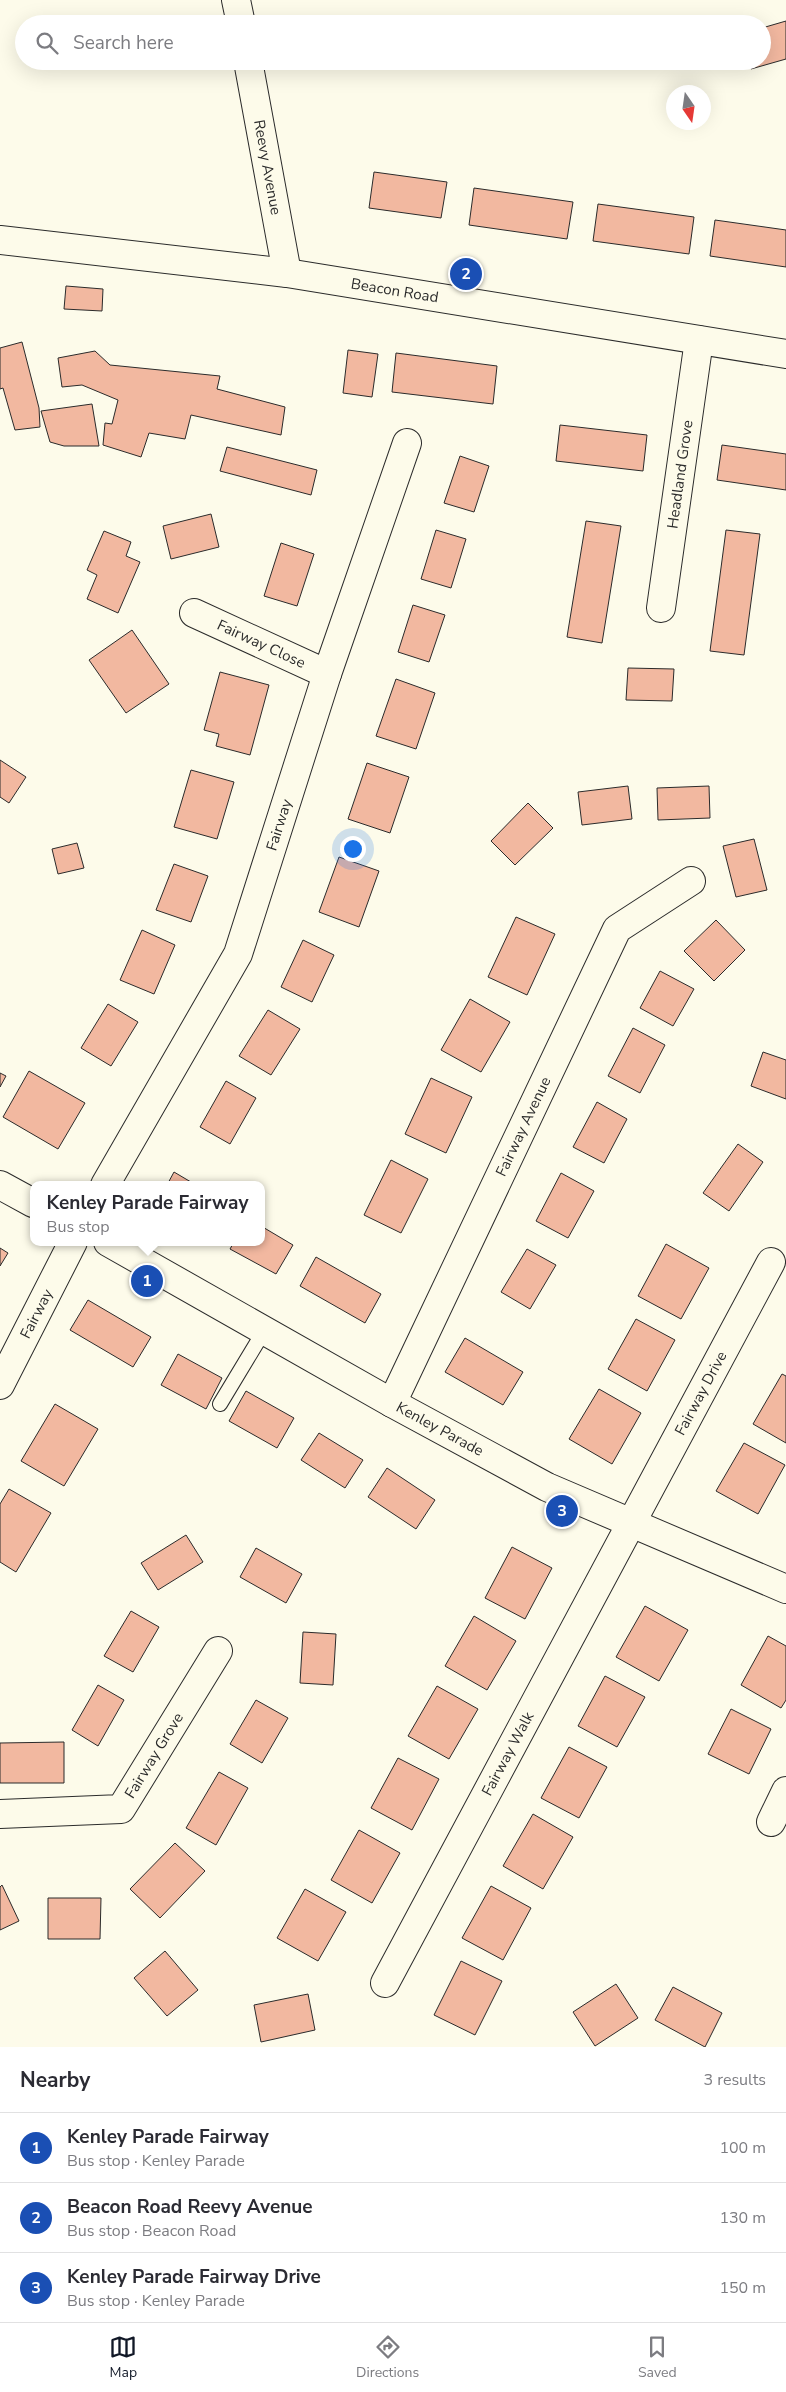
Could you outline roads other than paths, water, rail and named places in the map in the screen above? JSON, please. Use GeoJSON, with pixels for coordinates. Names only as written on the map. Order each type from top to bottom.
{"type":"FeatureCollection","features":[{"type":"Feature","properties":{"kind":"street"},"geometry":{"type":"LineString","coordinates":[[236,0],[239,15]]}},
{"type":"Feature","properties":{"kind":"street","name":"Reevy Avenue"},"geometry":{"type":"LineString","coordinates":[[250,70],[287,273]]}},
{"type":"Feature","properties":{"kind":"street","name":"Beacon Road"},"geometry":{"type":"LineString","coordinates":[[0,240],[287,273],[786,354]]}},
{"type":"Feature","properties":{"kind":"street","name":"Headland Grove"},"geometry":{"type":"LineString","coordinates":[[661,608],[699,340]]}},
{"type":"Feature","properties":{"kind":"street","name":"Fairway"},"geometry":{"type":"LineString","coordinates":[[107,1181],[238,954],[327,674],[408,442]]}},
{"type":"Feature","properties":{"kind":"street","name":"Fairway Close"},"geometry":{"type":"LineString","coordinates":[[194,613],[327,674]]}},
{"type":"Feature","properties":{"kind":"street","name":"Fairway Avenue"},"geometry":{"type":"LineString","coordinates":[[392,1403],[617,929],[691,881]]}},
{"type":"Feature","properties":{"kind":"street"},"geometry":{"type":"LineString","coordinates":[[0,1185],[30,1200]]}},
{"type":"Feature","properties":{"kind":"street","name":"Fairway"},"geometry":{"type":"LineString","coordinates":[[0,1385],[71,1246]]}},
{"type":"Feature","properties":{"kind":"street","name":"Kenley Parade"},"geometry":{"type":"LineString","coordinates":[[115,1246],[392,1403],[547,1487],[630,1524],[785,1586]]}},
{"type":"Feature","properties":{"kind":"street","name":"Fairway Drive"},"geometry":{"type":"LineString","coordinates":[[630,1524],[771,1262]]}},
{"type":"Feature","properties":{"kind":"street","name":"Fairway Walk"},"geometry":{"type":"LineString","coordinates":[[385,1983],[630,1524]]}},
{"type":"Feature","properties":{"kind":"street","name":"Fairway Grove"},"geometry":{"type":"LineString","coordinates":[[0,1814],[121,1809],[218,1651]]}},
{"type":"Feature","properties":{"kind":"street"},"geometry":{"type":"LineString","coordinates":[[771,1822],[786,1791]]}},
{"type":"Feature","properties":{"kind":"lane"},"geometry":{"type":"LineString","coordinates":[[220,1404],[264,1331]]}},
{"type":"Feature","properties":{"kind":"place","name":"Beacon Road Reevy Avenue"},"geometry":{"type":"Point","coordinates":[466,274]}},
{"type":"Feature","properties":{"kind":"place","name":"Kenley Parade Fairway"},"geometry":{"type":"Point","coordinates":[147,1281]}},
{"type":"Feature","properties":{"kind":"place","name":"Kenley Parade Fairway Drive"},"geometry":{"type":"Point","coordinates":[562,1511]}}]}
